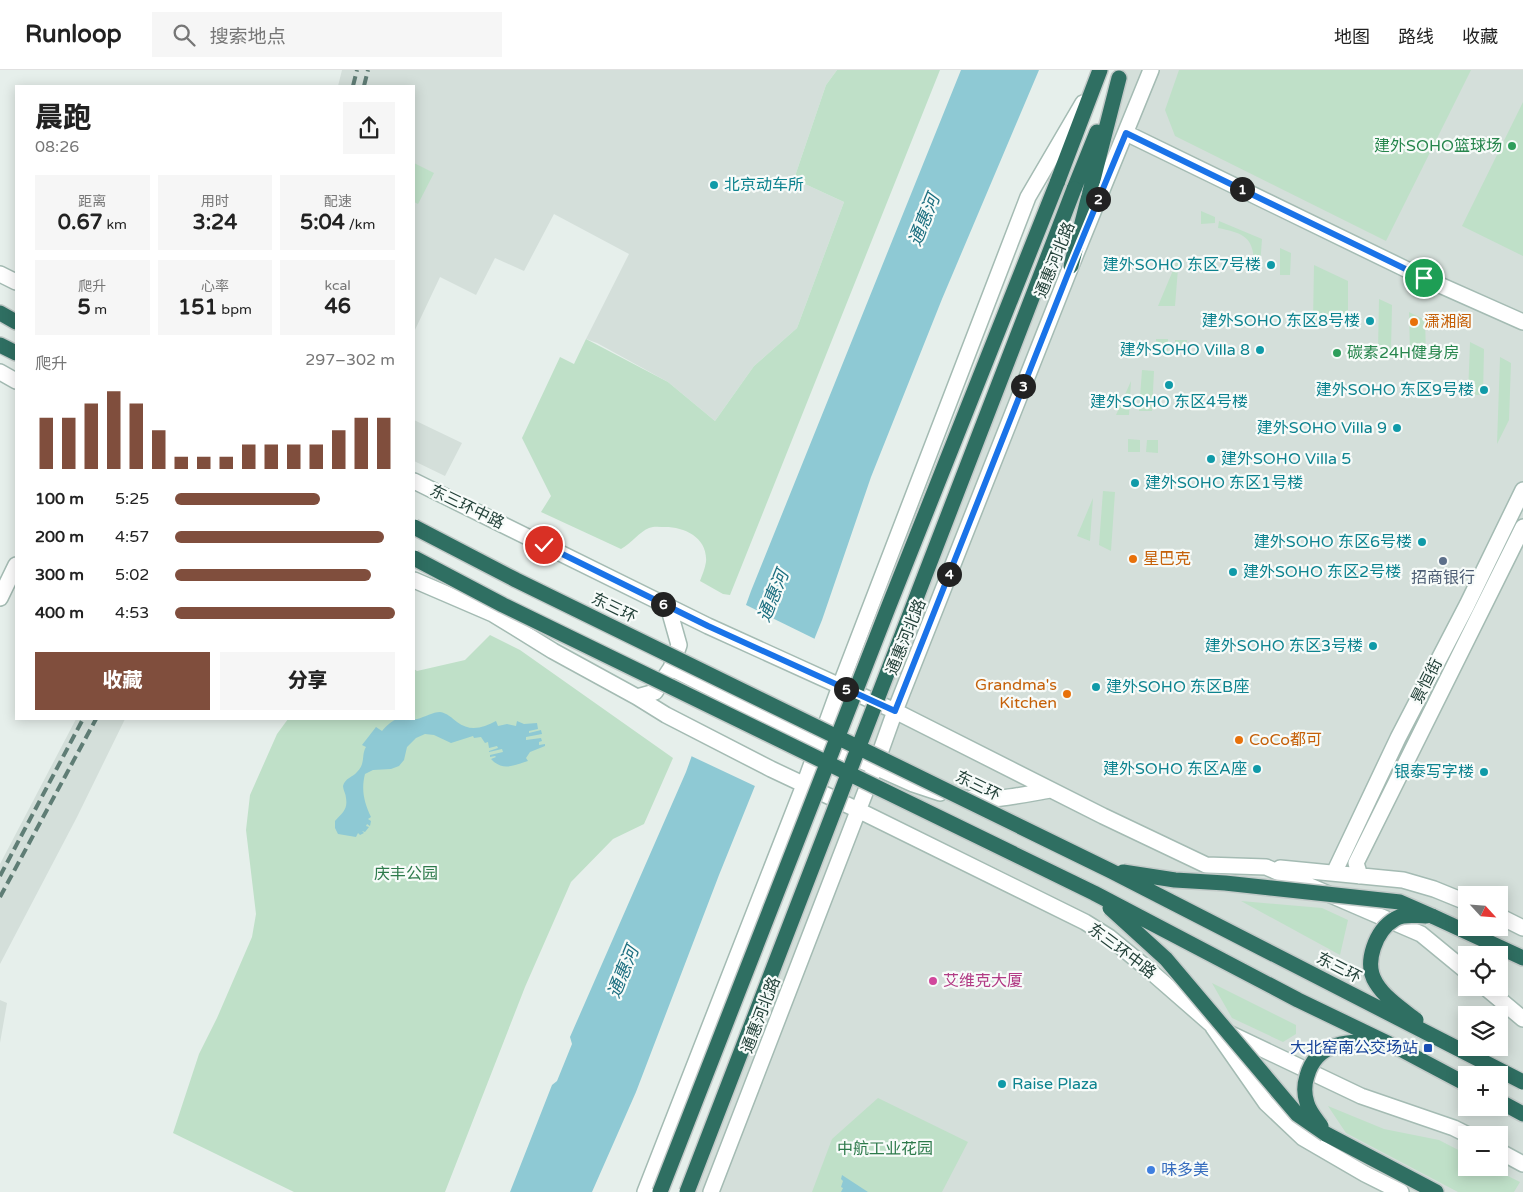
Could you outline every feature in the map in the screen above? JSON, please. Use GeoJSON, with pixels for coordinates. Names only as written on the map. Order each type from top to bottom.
{"type":"FeatureCollection","features":[{"type":"Feature","properties":{"kind":"highway","name":"通惠河北路"},"geometry":{"type":"LineString","coordinates":[[687,1192],[1074,188],[1120,74]]}},
{"type":"Feature","properties":{"kind":"highway"},"geometry":{"type":"LineString","coordinates":[[1071,266],[1120,74]]}},
{"type":"Feature","properties":{"kind":"highway","name":"通惠河北路"},"geometry":{"type":"LineString","coordinates":[[660,1192],[1098,75]]}},
{"type":"Feature","properties":{"kind":"highway"},"geometry":{"type":"LineString","coordinates":[[0,313],[15,321]]}},
{"type":"Feature","properties":{"kind":"highway"},"geometry":{"type":"LineString","coordinates":[[0,345],[15,352]]}},
{"type":"Feature","properties":{"kind":"highway","name":"东三环"},"geometry":{"type":"LineString","coordinates":[[415,528],[516,580],[1111,871],[1523,1082]]}},
{"type":"Feature","properties":{"kind":"highway"},"geometry":{"type":"LineString","coordinates":[[415,559],[503,605],[1094,894],[1298,1000],[1402,1050],[1458,1080]]}},
{"type":"Feature","properties":{"kind":"highway"},"geometry":{"type":"LineString","coordinates":[[1111,871],[1175,880],[1225,883],[1400,902],[1523,958]]}},
{"type":"Feature","properties":{"kind":"highway"},"geometry":{"type":"LineString","coordinates":[[1094,894],[1166,958],[1298,1114],[1326,1134],[1436,1192]]}},
{"type":"Feature","properties":{"kind":"highway"},"geometry":{"type":"LineString","coordinates":[[1432,916],[1407,915],[1396,918],[1385,927],[1373,948],[1370,965],[1374,981],[1381,990],[1440,1039]]}},
{"type":"Feature","properties":{"kind":"highway"},"geometry":{"type":"LineString","coordinates":[[1326,1134],[1307,1105],[1304,1093],[1310,1066],[1316,1057],[1328,1048],[1339,1044],[1358,1042],[1402,1050]]}},
{"type":"Feature","properties":{"kind":"highway"},"geometry":{"type":"LineString","coordinates":[[1508,1106],[1523,1114]]}},
{"type":"Feature","properties":{"kind":"street","name":"通惠河北路"},"geometry":{"type":"LineString","coordinates":[[711,1192],[895,711],[1071,266],[1151,70]]}},
{"type":"Feature","properties":{"kind":"street","name":"通惠河北路"},"geometry":{"type":"LineString","coordinates":[[645,1192],[804,785],[840,686],[1028,197],[1098,75]]}},
{"type":"Feature","properties":{"kind":"street"},"geometry":{"type":"LineString","coordinates":[[1126,133],[1424,278],[1523,322]]}},
{"type":"Feature","properties":{"kind":"street"},"geometry":{"type":"LineString","coordinates":[[0,274],[15,282]]}},
{"type":"Feature","properties":{"kind":"street"},"geometry":{"type":"LineString","coordinates":[[0,372],[15,380]]}},
{"type":"Feature","properties":{"kind":"street","name":"东三环中路"},"geometry":{"type":"LineString","coordinates":[[415,481],[708,626],[840,686]]}},
{"type":"Feature","properties":{"kind":"street","name":"景恒街"},"geometry":{"type":"LineString","coordinates":[[1334,874],[1398,738],[1523,490]]}},
{"type":"Feature","properties":{"kind":"street","name":"景恒街"},"geometry":{"type":"LineString","coordinates":[[1360,876],[1356,863],[1523,527]]}},
{"type":"Feature","properties":{"kind":"street"},"geometry":{"type":"LineString","coordinates":[[0,598],[15,567]]}},
{"type":"Feature","properties":{"kind":"street"},"geometry":{"type":"LineString","coordinates":[[415,580],[492,614],[553,651],[637,697],[654,692],[678,672],[679,645],[668,606]]}},
{"type":"Feature","properties":{"kind":"street"},"geometry":{"type":"LineString","coordinates":[[678,672],[820,742],[913,784],[950,796],[979,800],[1002,799],[1050,790]]}},
{"type":"Feature","properties":{"kind":"street"},"geometry":{"type":"LineString","coordinates":[[840,686],[895,711],[1050,790],[1206,865],[1266,867],[1403,880],[1458,899]]}},
{"type":"Feature","properties":{"kind":"street","name":"东三环中路"},"geometry":{"type":"LineString","coordinates":[[637,697],[666,715],[771,769],[1086,922],[1109,937],[1150,970],[1212,1026],[1361,1096],[1458,1130]]}},
{"type":"Feature","properties":{"kind":"street"},"geometry":{"type":"LineString","coordinates":[[1266,867],[1421,934],[1458,964]]}},
{"type":"Feature","properties":{"kind":"street"},"geometry":{"type":"LineString","coordinates":[[1508,920],[1523,928]]}},
{"type":"Feature","properties":{"kind":"street"},"geometry":{"type":"LineString","coordinates":[[1496,996],[1523,1018]]}},
{"type":"Feature","properties":{"kind":"street"},"geometry":{"type":"LineString","coordinates":[[1212,1026],[1266,1103],[1303,1138],[1365,1174],[1401,1192]]}},
{"type":"Feature","properties":{"kind":"shaded area"},"geometry":{"type":"Polygon","coordinates":[[[342,70],[837,70],[826,85],[794,179],[844,202],[797,328],[754,366],[715,421],[668,382],[597,343],[586,339],[629,254],[554,214],[524,271],[495,258],[476,295],[440,277],[415,330],[415,85],[338,85],[342,70]]]}},
{"type":"Feature","properties":{"kind":"shaded area"},"geometry":{"type":"Polygon","coordinates":[[[1122,70],[1523,70],[1523,1192],[684,1192],[863,749],[1122,70]]]}},
{"type":"Feature","properties":{"kind":"shaded area"},"geometry":{"type":"Polygon","coordinates":[[[415,420],[462,443],[445,476],[415,461],[415,420]]]}},
{"type":"Feature","properties":{"kind":"shaded area"},"geometry":{"type":"Polygon","coordinates":[[[75,720],[125,720],[77,817],[0,964],[0,864],[75,720]]]}},
{"type":"Feature","properties":{"kind":"shaded area"},"geometry":{"type":"Polygon","coordinates":[[[0,1000],[7,1003],[0,1043],[0,1000]]]}},
{"type":"Feature","properties":{"kind":"green space"},"geometry":{"type":"Polygon","coordinates":[[[837,70],[940,70],[730,595],[723,594],[700,581],[706,565],[706,554],[699,540],[687,532],[673,528],[651,527],[621,549],[541,512],[551,496],[522,438],[560,357],[574,364],[586,339],[668,382],[715,421],[754,366],[797,328],[844,202],[794,179],[826,85],[837,70]]]}},
{"type":"Feature","properties":{"kind":"green space"},"geometry":{"type":"Polygon","coordinates":[[[1179,70],[1471,70],[1386,241],[1175,136],[1165,110],[1179,70]]]}},
{"type":"Feature","properties":{"kind":"green space","name":"建外SOHO篮球场"},"geometry":{"type":"Polygon","coordinates":[[[1523,102],[1523,256],[1462,226],[1523,102]]]}},
{"type":"Feature","properties":{"kind":"green space"},"geometry":{"type":"Polygon","coordinates":[[[415,164],[434,173],[418,204],[415,202],[415,164]]]}},
{"type":"Feature","properties":{"kind":"green space"},"geometry":{"type":"Polygon","coordinates":[[[1201,211],[1215,217],[1215,223],[1201,224],[1201,211]]]}},
{"type":"Feature","properties":{"kind":"green space"},"geometry":{"type":"Polygon","coordinates":[[[1219,221],[1262,239],[1260,267],[1254,264],[1252,248],[1249,242],[1240,234],[1218,228],[1219,221]]]}},
{"type":"Feature","properties":{"kind":"green space"},"geometry":{"type":"Polygon","coordinates":[[[1280,248],[1291,253],[1290,275],[1280,275],[1280,248]]]}},
{"type":"Feature","properties":{"kind":"green space"},"geometry":{"type":"Polygon","coordinates":[[[1179,256],[1175,306],[1158,306],[1179,256]]]}},
{"type":"Feature","properties":{"kind":"green space"},"geometry":{"type":"Polygon","coordinates":[[[1314,265],[1348,281],[1348,316],[1331,315],[1313,321],[1314,265]]]}},
{"type":"Feature","properties":{"kind":"green space"},"geometry":{"type":"Polygon","coordinates":[[[1379,299],[1392,305],[1391,350],[1378,350],[1379,299]]]}},
{"type":"Feature","properties":{"kind":"green space"},"geometry":{"type":"Polygon","coordinates":[[[1409,312],[1425,320],[1426,352],[1410,352],[1409,312]]]}},
{"type":"Feature","properties":{"kind":"green space"},"geometry":{"type":"Polygon","coordinates":[[[1156,339],[1168,339],[1168,352],[1156,352],[1156,339]]]}},
{"type":"Feature","properties":{"kind":"green space"},"geometry":{"type":"Polygon","coordinates":[[[1175,340],[1187,340],[1186,353],[1175,352],[1175,340]]]}},
{"type":"Feature","properties":{"kind":"green space"},"geometry":{"type":"Polygon","coordinates":[[[1470,342],[1484,349],[1483,395],[1468,395],[1470,342]]]}},
{"type":"Feature","properties":{"kind":"green space"},"geometry":{"type":"Polygon","coordinates":[[[1500,357],[1511,363],[1509,420],[1497,444],[1500,357]]]}},
{"type":"Feature","properties":{"kind":"green space"},"geometry":{"type":"Polygon","coordinates":[[[1142,370],[1154,371],[1152,411],[1139,411],[1142,370]]]}},
{"type":"Feature","properties":{"kind":"green space"},"geometry":{"type":"Polygon","coordinates":[[[1131,381],[1129,415],[1116,415],[1131,381]]]}},
{"type":"Feature","properties":{"kind":"green space"},"geometry":{"type":"Polygon","coordinates":[[[1128,439],[1140,440],[1140,452],[1128,452],[1128,439]]]}},
{"type":"Feature","properties":{"kind":"green space"},"geometry":{"type":"Polygon","coordinates":[[[1147,440],[1158,440],[1158,453],[1146,452],[1147,440]]]}},
{"type":"Feature","properties":{"kind":"green space"},"geometry":{"type":"Polygon","coordinates":[[[1103,491],[1115,492],[1111,551],[1099,545],[1103,491]]]}},
{"type":"Feature","properties":{"kind":"green space"},"geometry":{"type":"Polygon","coordinates":[[[1093,498],[1090,541],[1077,536],[1093,498]]]}},
{"type":"Feature","properties":{"kind":"green space","name":"庆丰公园"},"geometry":{"type":"Polygon","coordinates":[[[490,635],[520,650],[673,758],[644,824],[613,839],[571,882],[525,987],[445,1192],[294,1192],[173,1133],[199,1054],[217,1018],[252,937],[256,914],[246,830],[250,795],[277,734],[287,720],[415,720],[415,670],[417,671],[465,660],[490,635]]]}},
{"type":"Feature","properties":{"kind":"green space"},"geometry":{"type":"Polygon","coordinates":[[[1241,901],[1322,908],[1348,920],[1340,955],[1241,901]]]}},
{"type":"Feature","properties":{"kind":"green space"},"geometry":{"type":"Polygon","coordinates":[[[1212,983],[1296,1025],[1296,1034],[1283,1042],[1232,1018],[1212,983]]]}},
{"type":"Feature","properties":{"kind":"green space","name":"中航工业花园"},"geometry":{"type":"Polygon","coordinates":[[[878,1098],[968,1142],[942,1192],[812,1192],[832,1139],[878,1098]]]}},
{"type":"Feature","properties":{"kind":"green space"},"geometry":{"type":"Polygon","coordinates":[[[1328,1106],[1384,1129],[1439,1140],[1458,1150],[1458,1176],[1508,1176],[1520,1182],[1514,1192],[1458,1192],[1346,1133],[1328,1106]]]}},
{"type":"Feature","properties":{"kind":"water","name":"通惠河"},"geometry":{"type":"Polygon","coordinates":[[[961,70],[1039,70],[942,299],[871,477],[822,620],[719,875],[636,1092],[592,1192],[510,1192],[552,1085],[557,1081],[572,1044],[570,1037],[686,772],[751,591],[961,70]]]}},
{"type":"Feature","properties":{"kind":"water"},"geometry":{"type":"Polygon","coordinates":[[[440,712],[462,725],[472,728],[486,726],[496,721],[498,726],[507,724],[516,726],[517,721],[524,724],[537,723],[538,729],[529,731],[529,733],[541,730],[542,734],[526,737],[526,740],[541,738],[542,741],[539,742],[539,745],[545,744],[545,746],[530,752],[526,758],[528,761],[513,766],[504,766],[495,763],[491,759],[495,756],[490,757],[490,755],[503,752],[502,749],[489,752],[498,748],[497,746],[489,748],[488,742],[485,743],[481,737],[474,738],[473,736],[451,743],[434,735],[425,734],[416,738],[407,747],[404,760],[399,766],[391,769],[373,770],[365,774],[364,796],[371,817],[368,819],[371,821],[370,826],[367,824],[366,826],[369,827],[365,832],[362,831],[364,833],[360,835],[358,833],[356,837],[338,834],[335,828],[335,821],[346,806],[343,786],[345,781],[360,769],[366,747],[362,745],[376,727],[382,731],[396,720],[415,720],[440,712]]]}},
{"type":"Feature","properties":{"kind":"water"},"geometry":{"type":"Polygon","coordinates":[[[842,1175],[868,1192],[841,1192],[843,1188],[841,1187],[842,1175]]]}},
{"type":"Feature","properties":{"kind":"pier"},"geometry":{"type":"Polygon","coordinates":[[[744,604],[817,640],[757,787],[689,755],[744,604]]]}},
{"type":"Feature","properties":{"kind":"railway"},"geometry":{"type":"LineString","coordinates":[[353,85],[357,70]]}},
{"type":"Feature","properties":{"kind":"railway"},"geometry":{"type":"LineString","coordinates":[[364,85],[368,70]]}},
{"type":"Feature","properties":{"kind":"railway"},"geometry":{"type":"LineString","coordinates":[[0,876],[82,720]]}},
{"type":"Feature","properties":{"kind":"railway"},"geometry":{"type":"LineString","coordinates":[[0,897],[95,720]]}},
{"type":"Feature","properties":{"kind":"place","name":"建外SOHO篮球场"},"geometry":{"type":"Point","coordinates":[1512,146]}},
{"type":"Feature","properties":{"kind":"place","name":"北京动车所"},"geometry":{"type":"Point","coordinates":[714,185]}},
{"type":"Feature","properties":{"kind":"place","name":"建外SOHO 东区7号楼"},"geometry":{"type":"Point","coordinates":[1271,265]}},
{"type":"Feature","properties":{"kind":"place","name":"建外SOHO 东区8号楼"},"geometry":{"type":"Point","coordinates":[1370,321]}},
{"type":"Feature","properties":{"kind":"place","name":"潇湘阁"},"geometry":{"type":"Point","coordinates":[1414,322]}},
{"type":"Feature","properties":{"kind":"place","name":"建外SOHO Villa 8"},"geometry":{"type":"Point","coordinates":[1260,350]}},
{"type":"Feature","properties":{"kind":"place","name":"碳素24H健身房"},"geometry":{"type":"Point","coordinates":[1337,353]}},
{"type":"Feature","properties":{"kind":"place","name":"建外SOHO 东区4号楼"},"geometry":{"type":"Point","coordinates":[1169,385]}},
{"type":"Feature","properties":{"kind":"place","name":"建外SOHO 东区9号楼"},"geometry":{"type":"Point","coordinates":[1484,390]}},
{"type":"Feature","properties":{"kind":"place","name":"建外SOHO Villa 9"},"geometry":{"type":"Point","coordinates":[1397,428]}},
{"type":"Feature","properties":{"kind":"place","name":"建外SOHO Villa 5"},"geometry":{"type":"Point","coordinates":[1211,459]}},
{"type":"Feature","properties":{"kind":"place","name":"建外SOHO 东区1号楼"},"geometry":{"type":"Point","coordinates":[1135,483]}},
{"type":"Feature","properties":{"kind":"place","name":"建外SOHO 东区6号楼"},"geometry":{"type":"Point","coordinates":[1422,542]}},
{"type":"Feature","properties":{"kind":"place","name":"星巴克"},"geometry":{"type":"Point","coordinates":[1133,559]}},
{"type":"Feature","properties":{"kind":"place","name":"招商银行"},"geometry":{"type":"Point","coordinates":[1443,561]}},
{"type":"Feature","properties":{"kind":"place","name":"建外SOHO 东区2号楼"},"geometry":{"type":"Point","coordinates":[1233,572]}},
{"type":"Feature","properties":{"kind":"place","name":"建外SOHO 东区3号楼"},"geometry":{"type":"Point","coordinates":[1373,646]}},
{"type":"Feature","properties":{"kind":"place","name":"建外SOHO 东区B座"},"geometry":{"type":"Point","coordinates":[1096,687]}},
{"type":"Feature","properties":{"kind":"place","name":"Grandma's Kitchen"},"geometry":{"type":"Point","coordinates":[1067,694]}},
{"type":"Feature","properties":{"kind":"place","name":"CoCo都可"},"geometry":{"type":"Point","coordinates":[1239,740]}},
{"type":"Feature","properties":{"kind":"place","name":"建外SOHO 东区A座"},"geometry":{"type":"Point","coordinates":[1257,769]}},
{"type":"Feature","properties":{"kind":"place","name":"银泰写字楼"},"geometry":{"type":"Point","coordinates":[1484,772]}},
{"type":"Feature","properties":{"kind":"place","name":"艾维克大厦"},"geometry":{"type":"Point","coordinates":[933,981]}},
{"type":"Feature","properties":{"kind":"place","name":"大北窑南公交场站"},"geometry":{"type":"Point","coordinates":[1428,1048]}},
{"type":"Feature","properties":{"kind":"place","name":"Raise Plaza"},"geometry":{"type":"Point","coordinates":[1002,1084]}},
{"type":"Feature","properties":{"kind":"place","name":"味多美"},"geometry":{"type":"Point","coordinates":[1151,1170]}},
{"type":"Feature","properties":{"kind":"route"},"geometry":{"type":"LineString","coordinates":[[544,545],[708,626],[895,711],[1071,266],[1126,133],[1424,278]]}}]}
